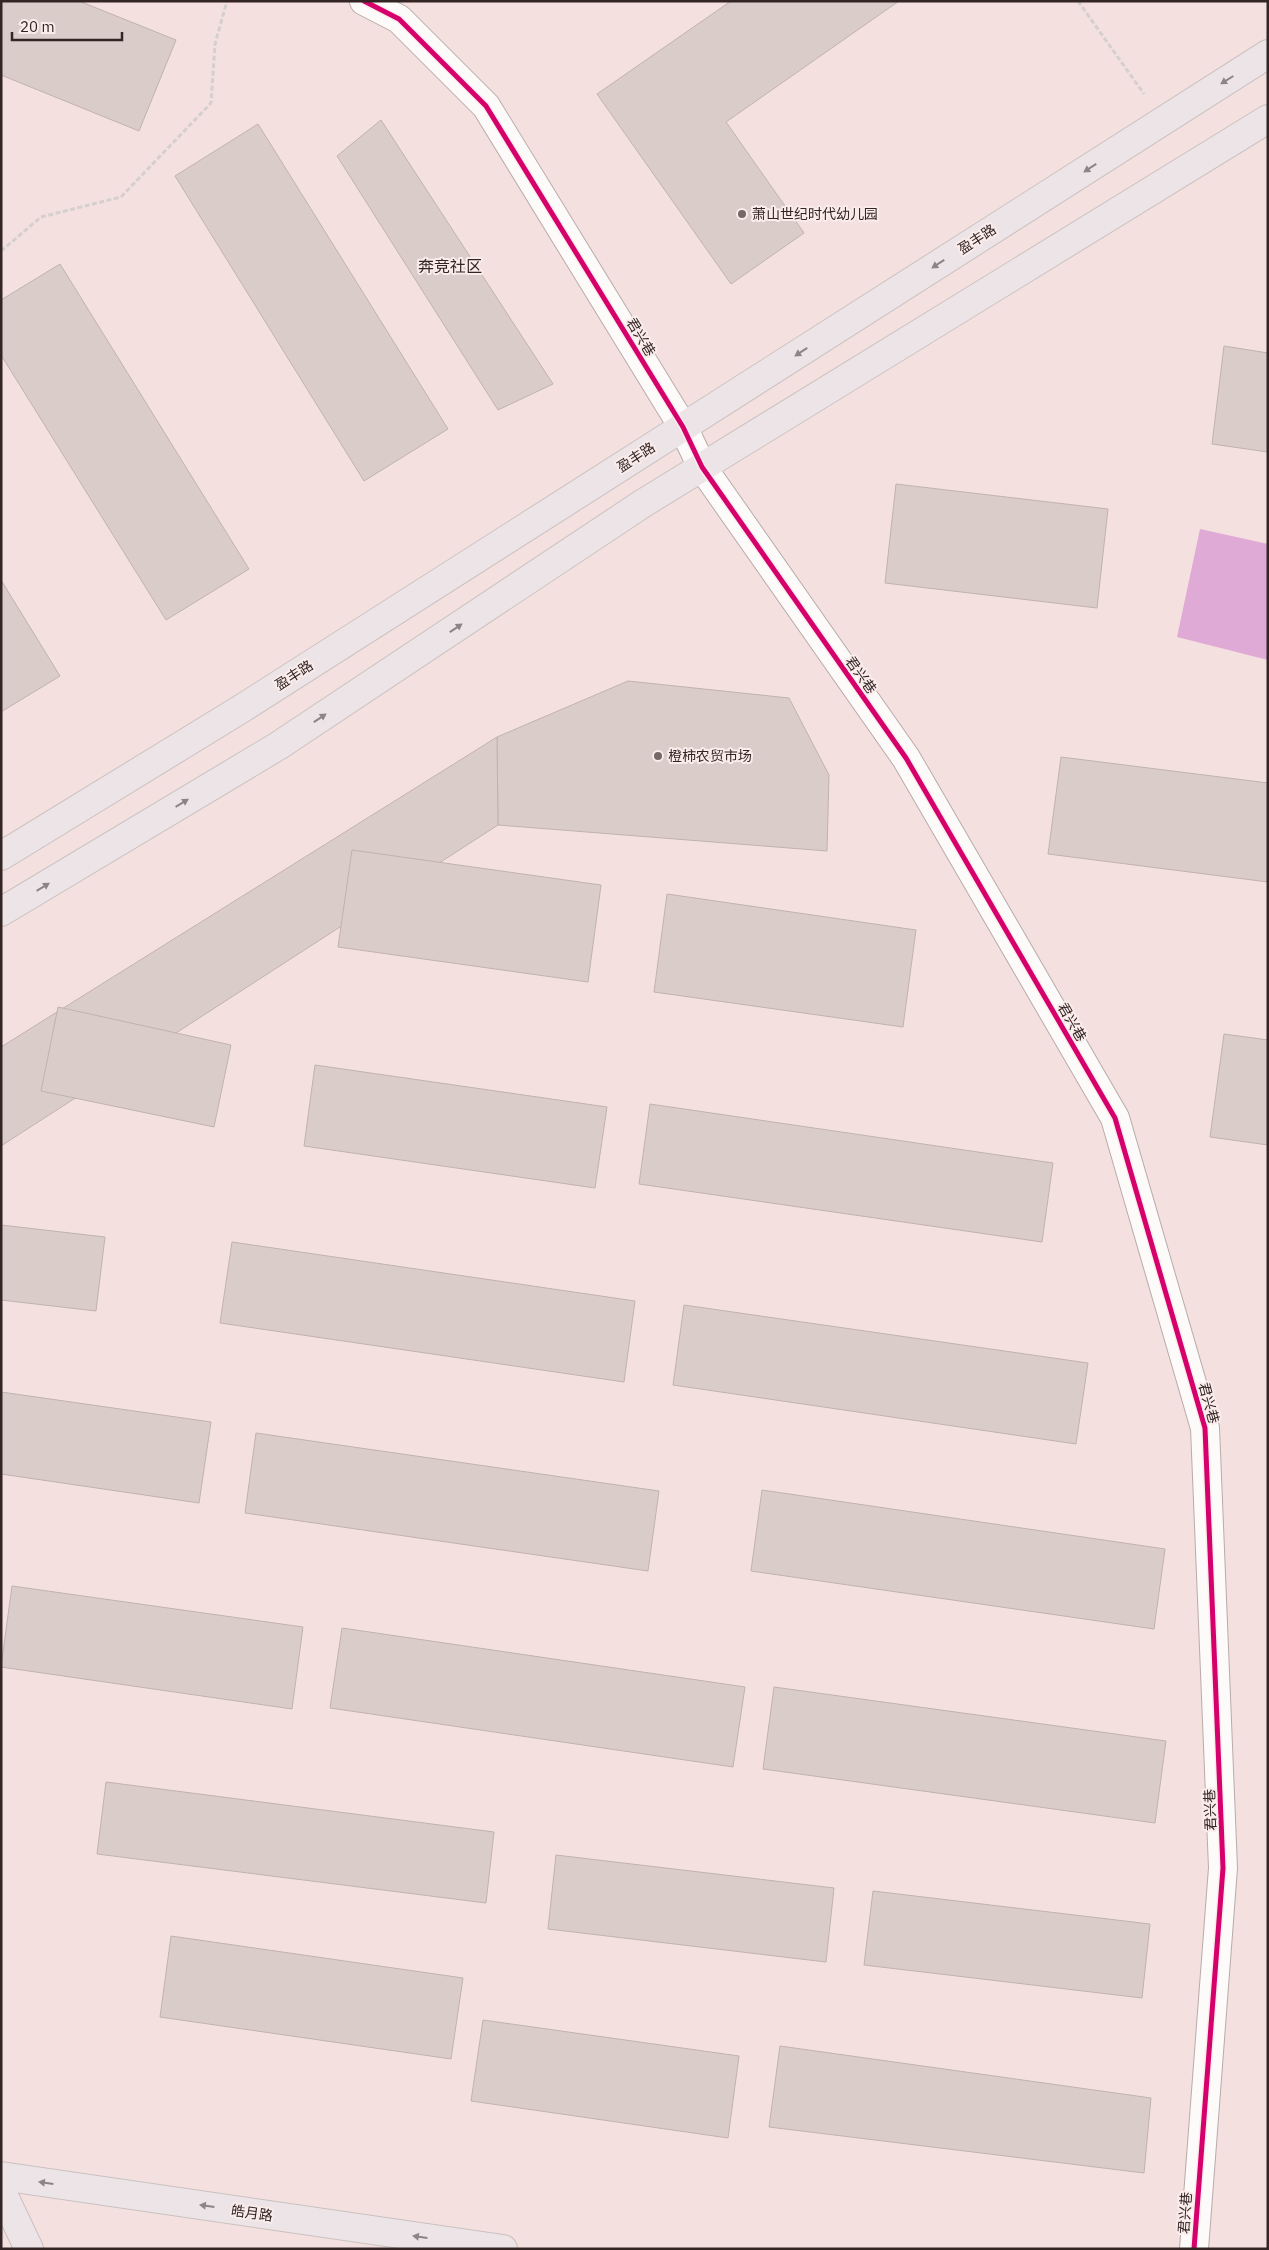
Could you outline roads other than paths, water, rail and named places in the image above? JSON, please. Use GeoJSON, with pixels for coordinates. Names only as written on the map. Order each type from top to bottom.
{"type":"FeatureCollection","features":[{"type":"Feature","properties":{"kind":"main road","name":"盈丰路"},"geometry":{"type":"LineString","coordinates":[[1,856],[249,704],[1268,54]]}},
{"type":"Feature","properties":{"kind":"main road"},"geometry":{"type":"LineString","coordinates":[[1,912],[278,746],[634,509],[1268,119]]}},
{"type":"Feature","properties":{"kind":"main road","name":"皓月路"},"geometry":{"type":"LineString","coordinates":[[1,2176],[502,2249]]}},
{"type":"Feature","properties":{"kind":"main road"},"geometry":{"type":"LineString","coordinates":[[1,2190],[29,2249]]}},
{"type":"Feature","properties":{"kind":"street","name":"君兴巷"},"geometry":{"type":"LineString","coordinates":[[364,1],[399,19],[486,106],[683,427],[702,467],[906,758],[1115,1118],[1205,1428],[1223,1868],[1194,2249]]}},
{"type":"Feature","properties":{"kind":"place","name":"萧山世纪时代幼儿园"},"geometry":{"type":"Point","coordinates":[742,214]}},
{"type":"Feature","properties":{"kind":"place","name":"橙柿农贸市场"},"geometry":{"type":"Point","coordinates":[658,756]}},
{"type":"Feature","properties":{"kind":"district","name":"奔竞社区"},"geometry":{"type":"Point","coordinates":[450,266]}}]}
